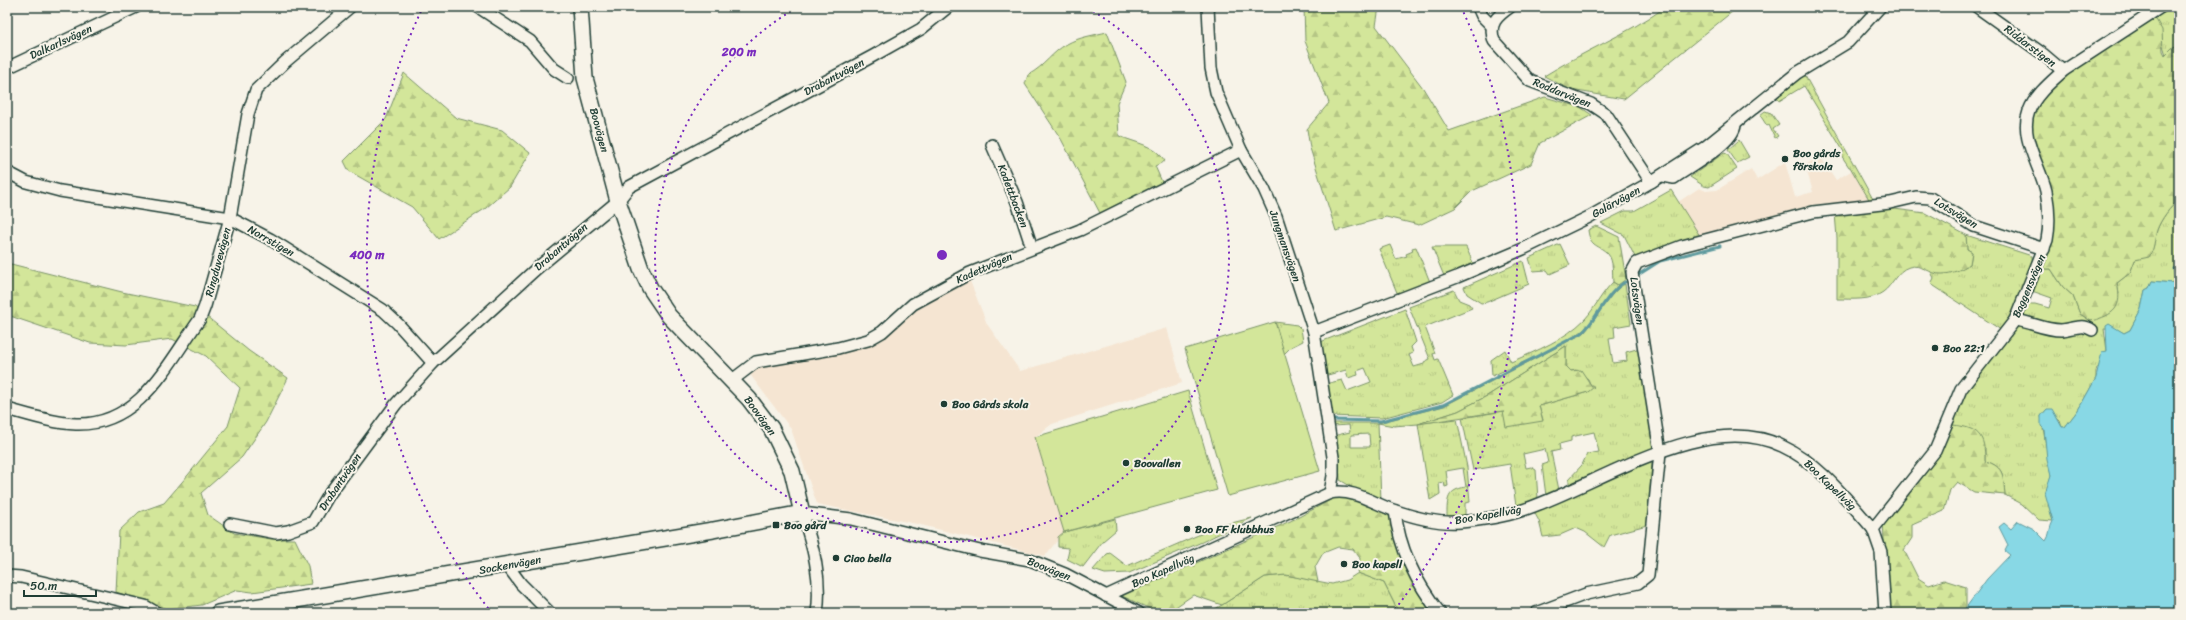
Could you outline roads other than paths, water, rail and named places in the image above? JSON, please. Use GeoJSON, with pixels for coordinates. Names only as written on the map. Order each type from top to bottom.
{"type":"FeatureCollection","features":[{"type":"Feature","properties":{"kind":"street","name":"Dalkarlsvägen"},"geometry":{"type":"LineString","coordinates":[[7,68],[136,7]]}},
{"type":"Feature","properties":{"kind":"street","name":"Ringduvevägen"},"geometry":{"type":"LineString","coordinates":[[7,409],[58,421],[89,423],[121,414],[138,403],[200,319],[205,306],[230,218],[248,114],[256,90],[285,62],[350,7]]}},
{"type":"Feature","properties":{"kind":"street"},"geometry":{"type":"LineString","coordinates":[[478,7],[530,41],[554,69],[568,78]]}},
{"type":"Feature","properties":{"kind":"street","name":"Boovägen"},"geometry":{"type":"LineString","coordinates":[[580,7],[585,78],[618,201],[641,269],[658,302],[668,316],[760,412],[782,447],[793,474],[802,513],[851,519],[980,551],[1030,560],[1065,574],[1139,613]]}},
{"type":"Feature","properties":{"kind":"street","name":"Drabantvägen"},"geometry":{"type":"LineString","coordinates":[[230,524],[276,532],[288,531],[313,522],[330,494],[391,410],[432,363],[536,270],[618,201],[629,187],[921,29],[948,7]]}},
{"type":"Feature","properties":{"kind":"street","name":"Jungmansvägen"},"geometry":{"type":"LineString","coordinates":[[1208,7],[1213,80],[1222,108],[1241,150],[1264,189],[1276,216],[1314,332],[1333,457],[1333,476],[1330,493]]}},
{"type":"Feature","properties":{"kind":"street"},"geometry":{"type":"LineString","coordinates":[[1478,7],[1482,16],[1492,26],[1494,20],[1510,7]]}},
{"type":"Feature","properties":{"kind":"street","name":"Galärvägen"},"geometry":{"type":"LineString","coordinates":[[1314,332],[1457,277],[1511,254],[1589,217],[1663,176],[1704,148],[1797,73],[1848,42],[1880,7]]}},
{"type":"Feature","properties":{"kind":"street","name":"Riddarstigen"},"geometry":{"type":"LineString","coordinates":[[1977,7],[2043,54],[2063,71]]}},
{"type":"Feature","properties":{"kind":"street","name":"Baggensvägen"},"geometry":{"type":"LineString","coordinates":[[1873,529],[1934,451],[1961,389],[2015,320],[2044,249],[2050,227],[2046,191],[2030,149],[2026,130],[2027,118],[2037,98],[2063,71],[2161,7]]}},
{"type":"Feature","properties":{"kind":"street","name":"Roddarvägen"},"geometry":{"type":"LineString","coordinates":[[1492,26],[1491,33],[1494,41],[1530,81],[1591,104],[1606,114],[1651,182]]}},
{"type":"Feature","properties":{"kind":"street","name":"Kadettbacken"},"geometry":{"type":"LineString","coordinates":[[992,145],[1017,202],[1032,248]]}},
{"type":"Feature","properties":{"kind":"street","name":"Kadettvägen"},"geometry":{"type":"LineString","coordinates":[[731,381],[756,362],[838,348],[868,340],[882,332],[913,304],[970,273],[1102,220],[1241,150]]}},
{"type":"Feature","properties":{"kind":"street","name":"Norrstigen"},"geometry":{"type":"LineString","coordinates":[[7,172],[26,182],[60,191],[230,218],[270,239],[382,310],[398,324],[432,363]]}},
{"type":"Feature","properties":{"kind":"street","name":"Lotsvägen"},"geometry":{"type":"LineString","coordinates":[[1536,613],[1586,594],[1638,583],[1648,575],[1660,452],[1633,280],[1634,267],[1642,260],[1690,244],[1813,212],[1890,203],[1923,197],[1930,198],[1974,226],[2044,249]]}},
{"type":"Feature","properties":{"kind":"street"},"geometry":{"type":"LineString","coordinates":[[2015,320],[2044,328],[2063,330],[2080,326],[2088,327],[2092,330]]}},
{"type":"Feature","properties":{"kind":"street","name":"Boo Kapellväg"},"geometry":{"type":"LineString","coordinates":[[1106,596],[1330,493],[1350,493],[1394,511],[1427,520],[1459,522],[1520,511],[1689,441],[1718,437],[1754,438],[1782,446],[1811,465],[1873,529]]}},
{"type":"Feature","properties":{"kind":"street"},"geometry":{"type":"LineString","coordinates":[[1394,511],[1396,522],[1412,570],[1436,612]]}},
{"type":"Feature","properties":{"kind":"street"},"geometry":{"type":"LineString","coordinates":[[802,513],[810,537],[817,571],[817,613]]}},
{"type":"Feature","properties":{"kind":"street","name":"Sockenvägen"},"geometry":{"type":"LineString","coordinates":[[218,613],[285,608],[507,565],[802,513]]}},
{"type":"Feature","properties":{"kind":"street"},"geometry":{"type":"LineString","coordinates":[[1873,529],[1881,552],[1885,613]]}},
{"type":"Feature","properties":{"kind":"street"},"geometry":{"type":"LineString","coordinates":[[507,565],[521,584],[550,613]]}},
{"type":"Feature","properties":{"kind":"street"},"geometry":{"type":"LineString","coordinates":[[7,576],[21,577],[145,606],[157,613]]}},
{"type":"Feature","properties":{"kind":"water"},"geometry":{"type":"Polygon","coordinates":[[[2178,260],[2179,613],[1962,613],[1987,579],[2010,555],[2005,551],[2008,545],[1999,527],[2004,523],[2011,529],[2018,521],[2034,529],[2046,541],[2048,537],[2053,521],[2045,493],[2051,475],[2047,459],[2044,429],[2041,426],[2041,416],[2047,409],[2052,409],[2062,427],[2065,427],[2078,410],[2096,378],[2102,352],[2107,351],[2106,326],[2109,324],[2124,333],[2130,330],[2141,309],[2145,290],[2149,288],[2152,281],[2172,283],[2175,279],[2173,268],[2178,267],[2178,260]]]}},
{"type":"Feature","properties":{"kind":"waterway"},"geometry":{"type":"LineString","coordinates":[[1638,275],[1660,261],[1720,246]]}},
{"type":"Feature","properties":{"kind":"waterway"},"geometry":{"type":"LineString","coordinates":[[1333,420],[1381,421],[1443,405],[1582,333],[1588,327],[1607,299],[1625,282]]}},
{"type":"Feature","properties":{"kind":"place","name":"Boo gårds förskola"},"geometry":{"type":"Point","coordinates":[1785,159]}},
{"type":"Feature","properties":{"kind":"place","name":"Boo 22:1"},"geometry":{"type":"Point","coordinates":[1935,348]}},
{"type":"Feature","properties":{"kind":"place","name":"Boo Gårds skola"},"geometry":{"type":"Point","coordinates":[944,404]}},
{"type":"Feature","properties":{"kind":"place","name":"Boovallen"},"geometry":{"type":"Point","coordinates":[1126,463]}},
{"type":"Feature","properties":{"kind":"place","name":"Boo gård"},"geometry":{"type":"Point","coordinates":[776,525]}},
{"type":"Feature","properties":{"kind":"place","name":"Boo FF klubbhus"},"geometry":{"type":"Point","coordinates":[1187,529]}},
{"type":"Feature","properties":{"kind":"place","name":"Ciao bella"},"geometry":{"type":"Point","coordinates":[836,558]}},
{"type":"Feature","properties":{"kind":"place","name":"Boo kapell"},"geometry":{"type":"Point","coordinates":[1344,564]}}]}
